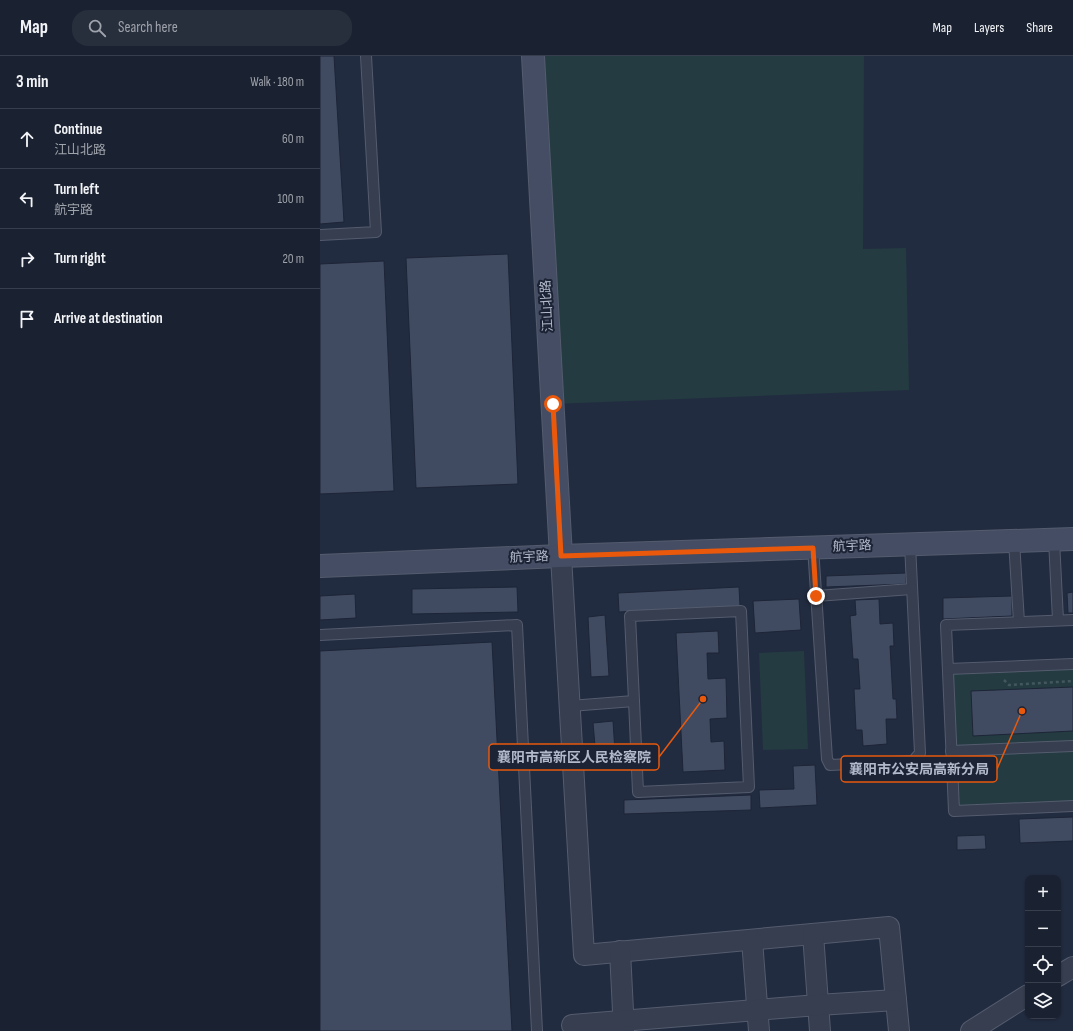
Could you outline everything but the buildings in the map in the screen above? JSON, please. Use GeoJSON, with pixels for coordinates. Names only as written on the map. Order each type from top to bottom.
{"type":"FeatureCollection","features":[{"type":"Feature","properties":{"kind":"street","name":"江山北路"},"geometry":{"type":"LineString","coordinates":[[533,56],[561,556]]}},
{"type":"Feature","properties":{"kind":"street","name":"航宇路"},"geometry":{"type":"LineString","coordinates":[[320,566],[561,556],[1064,539]]}},
{"type":"Feature","properties":{"kind":"street"},"geometry":{"type":"LineString","coordinates":[[561,556],[584,955],[889,927],[899,1031]]}},
{"type":"Feature","properties":{"kind":"street"},"geometry":{"type":"LineString","coordinates":[[813,934],[820,1031]]}},
{"type":"Feature","properties":{"kind":"street"},"geometry":{"type":"LineString","coordinates":[[752,940],[759,1031]]}},
{"type":"Feature","properties":{"kind":"street"},"geometry":{"type":"LineString","coordinates":[[620,952],[624,1026]]}},
{"type":"Feature","properties":{"kind":"street"},"geometry":{"type":"LineString","coordinates":[[1061,974],[1073,967]]}},
{"type":"Feature","properties":{"kind":"street"},"geometry":{"type":"LineString","coordinates":[[971,1031],[1025,997]]}},
{"type":"Feature","properties":{"kind":"street"},"geometry":{"type":"LineString","coordinates":[[572,1026],[624,1026],[818,1005],[896,1000]]}},
{"type":"Feature","properties":{"kind":"lane"},"geometry":{"type":"LineString","coordinates":[[320,235],[376,232],[366,56]]}},
{"type":"Feature","properties":{"kind":"lane"},"geometry":{"type":"LineString","coordinates":[[1058,620],[1064,539]]}},
{"type":"Feature","properties":{"kind":"lane"},"geometry":{"type":"LineString","coordinates":[[1014,541],[1020,622]]}},
{"type":"Feature","properties":{"kind":"lane"},"geometry":{"type":"LineString","coordinates":[[813,548],[826,759],[830,765],[913,761],[920,753],[910,544]]}},
{"type":"Feature","properties":{"kind":"lane"},"geometry":{"type":"LineString","coordinates":[[816,596],[912,589]]}},
{"type":"Feature","properties":{"kind":"lane"},"geometry":{"type":"LineString","coordinates":[[741,611],[749,787],[638,792],[634,701],[630,616],[741,611]]}},
{"type":"Feature","properties":{"kind":"lane"},"geometry":{"type":"LineString","coordinates":[[1073,620],[946,625],[954,811],[1073,806]]}},
{"type":"Feature","properties":{"kind":"lane"},"geometry":{"type":"LineString","coordinates":[[320,635],[518,626],[536,1031]]}},
{"type":"Feature","properties":{"kind":"lane"},"geometry":{"type":"LineString","coordinates":[[948,668],[1073,664]]}},
{"type":"Feature","properties":{"kind":"lane"},"geometry":{"type":"LineString","coordinates":[[570,706],[634,701]]}},
{"type":"Feature","properties":{"kind":"lane"},"geometry":{"type":"LineString","coordinates":[[951,751],[1073,746]]}},
{"type":"Feature","properties":{"kind":"path"},"geometry":{"type":"LineString","coordinates":[[992,667],[1009,685],[1073,682]]}},
{"type":"Feature","properties":{"kind":"green space"},"geometry":{"type":"Polygon","coordinates":[[[533,56],[864,56],[863,249],[906,248],[909,390],[553,404],[533,56]]]}},
{"type":"Feature","properties":{"kind":"green space"},"geometry":{"type":"Polygon","coordinates":[[[804,651],[808,749],[763,750],[759,653],[804,651]]]}},
{"type":"Feature","properties":{"kind":"green space"},"geometry":{"type":"Polygon","coordinates":[[[1073,664],[1073,806],[954,811],[948,669],[1073,664]]]}},
{"type":"Feature","properties":{"kind":"place","name":"襄阳市高新区人民检察院"},"geometry":{"type":"Point","coordinates":[703,699]}},
{"type":"Feature","properties":{"kind":"place","name":"襄阳市公安局高新分局"},"geometry":{"type":"Point","coordinates":[1022,711]}},
{"type":"Feature","properties":{"kind":"route"},"geometry":{"type":"LineString","coordinates":[[553,404],[561,556],[813,548],[816,596]]}}]}
